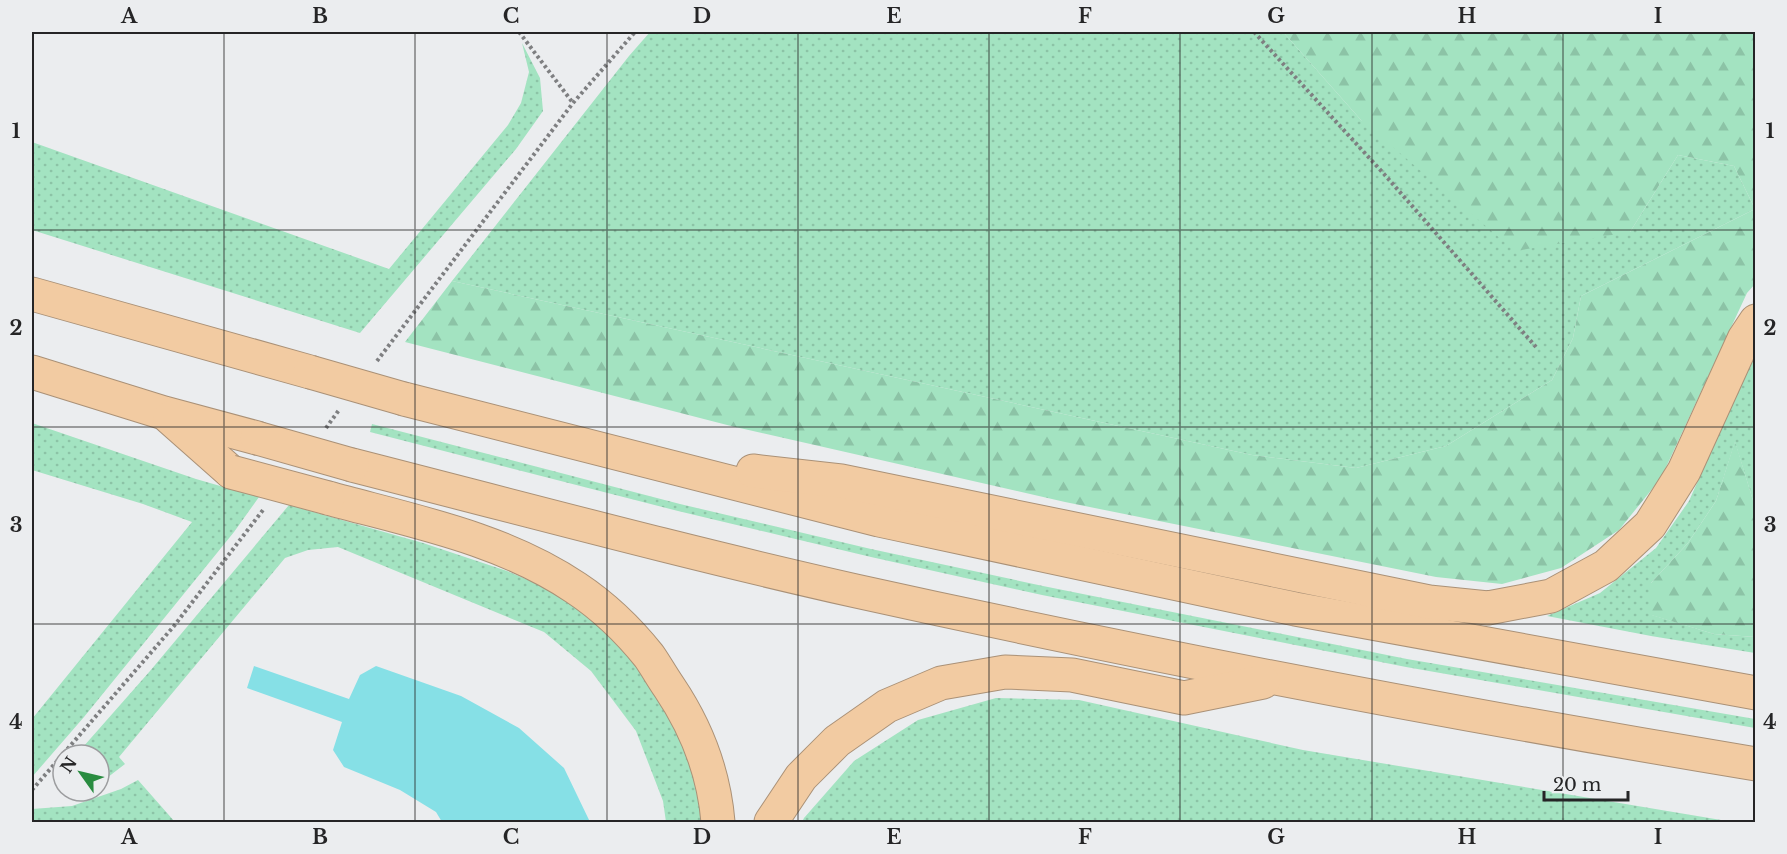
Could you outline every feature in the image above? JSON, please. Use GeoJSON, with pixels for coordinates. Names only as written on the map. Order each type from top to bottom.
{"type":"FeatureCollection","features":[{"type":"Feature","properties":{"kind":"highway"},"geometry":{"type":"LineString","coordinates":[[32,294],[404,399],[879,520],[1295,609],[1755,693]]}},
{"type":"Feature","properties":{"kind":"highway"},"geometry":{"type":"LineString","coordinates":[[626,456],[841,481],[1429,602],[1488,608],[1551,596],[1606,566],[1650,525],[1684,471],[1744,339],[1755,321]]}},
{"type":"Feature","properties":{"kind":"highway"},"geometry":{"type":"LineString","coordinates":[[32,372],[164,413],[352,465],[613,533],[855,591],[1276,679],[1755,764]]}},
{"type":"Feature","properties":{"kind":"highway"},"geometry":{"type":"LineString","coordinates":[[164,413],[231,472],[477,539],[535,565],[576,588],[616,620],[649,657],[684,710],[705,756],[718,822]]}},
{"type":"Feature","properties":{"kind":"highway"},"geometry":{"type":"LineString","coordinates":[[771,822],[801,777],[837,741],[887,706],[941,684],[1005,672],[1071,675],[1184,698],[1276,679]]}},
{"type":"Feature","properties":{"kind":"path"},"geometry":{"type":"LineString","coordinates":[[519,32],[573,103]]}},
{"type":"Feature","properties":{"kind":"path"},"geometry":{"type":"LineString","coordinates":[[1254,32],[1384,174],[1536,347]]}},
{"type":"Feature","properties":{"kind":"green space"},"geometry":{"type":"Polygon","coordinates":[[[650,32],[1283,32],[1361,120],[1630,232],[1678,155],[1734,166],[1755,209],[1581,296],[1573,338],[1552,380],[1446,446],[1356,468],[1252,455],[452,281],[650,32]]]}},
{"type":"Feature","properties":{"kind":"green space"},"geometry":{"type":"Polygon","coordinates":[[[1283,32],[1755,32],[1755,209],[1734,166],[1678,155],[1630,232],[1515,251],[1361,120],[1283,32]]]}},
{"type":"Feature","properties":{"kind":"green space"},"geometry":{"type":"Polygon","coordinates":[[[522,43],[540,78],[543,111],[516,149],[360,333],[32,230],[32,142],[389,269],[508,125],[521,103],[529,72],[522,43]]]}},
{"type":"Feature","properties":{"kind":"green space"},"geometry":{"type":"Polygon","coordinates":[[[1755,209],[1755,284],[1747,293],[1661,478],[1619,530],[1561,568],[1502,584],[1436,577],[1065,502],[731,426],[405,342],[452,281],[1252,455],[1356,468],[1446,446],[1552,380],[1573,338],[1581,296],[1755,209]]]}},
{"type":"Feature","properties":{"kind":"green space"},"geometry":{"type":"Polygon","coordinates":[[[1755,352],[1756,409],[1753,422],[1756,440],[1755,507],[1735,442],[1716,501],[1688,543],[1651,583],[1652,615],[1714,634],[1755,637],[1755,653],[1547,616],[1600,593],[1656,548],[1689,501],[1755,352]]]}},
{"type":"Feature","properties":{"kind":"green space"},"geometry":{"type":"Polygon","coordinates":[[[32,423],[196,479],[259,497],[234,532],[84,717],[61,743],[51,743],[51,755],[32,777],[32,719],[192,522],[143,504],[32,470],[32,423]]]}},
{"type":"Feature","properties":{"kind":"green space"},"geometry":{"type":"Polygon","coordinates":[[[372,424],[680,504],[871,549],[1407,659],[1755,719],[1755,728],[1406,667],[1042,595],[678,511],[370,432],[372,424]]]}},
{"type":"Feature","properties":{"kind":"green space"},"geometry":{"type":"Polygon","coordinates":[[[1735,441],[1755,507],[1755,637],[1714,634],[1651,615],[1651,583],[1688,543],[1716,501],[1735,441]]]}},
{"type":"Feature","properties":{"kind":"green space"},"geometry":{"type":"Polygon","coordinates":[[[289,505],[423,543],[507,571],[583,603],[635,655],[689,755],[704,822],[666,822],[663,801],[636,731],[591,671],[544,632],[338,547],[308,550],[285,558],[119,757],[125,764],[111,775],[111,743],[87,743],[289,505]]]}},
{"type":"Feature","properties":{"kind":"green space"},"geometry":{"type":"Polygon","coordinates":[[[996,698],[1079,700],[1303,750],[1733,822],[802,822],[854,761],[918,720],[996,698]]]}},
{"type":"Feature","properties":{"kind":"green space"},"geometry":{"type":"Polygon","coordinates":[[[138,780],[175,822],[32,822],[32,809],[72,806],[81,803],[111,803],[111,792],[138,780]]]}},
{"type":"Feature","properties":{"kind":"water"},"geometry":{"type":"Polygon","coordinates":[[[254,666],[349,699],[360,675],[376,666],[461,696],[519,728],[564,768],[590,822],[442,822],[436,812],[400,790],[344,767],[333,750],[342,722],[247,688],[254,666]]]}}]}
